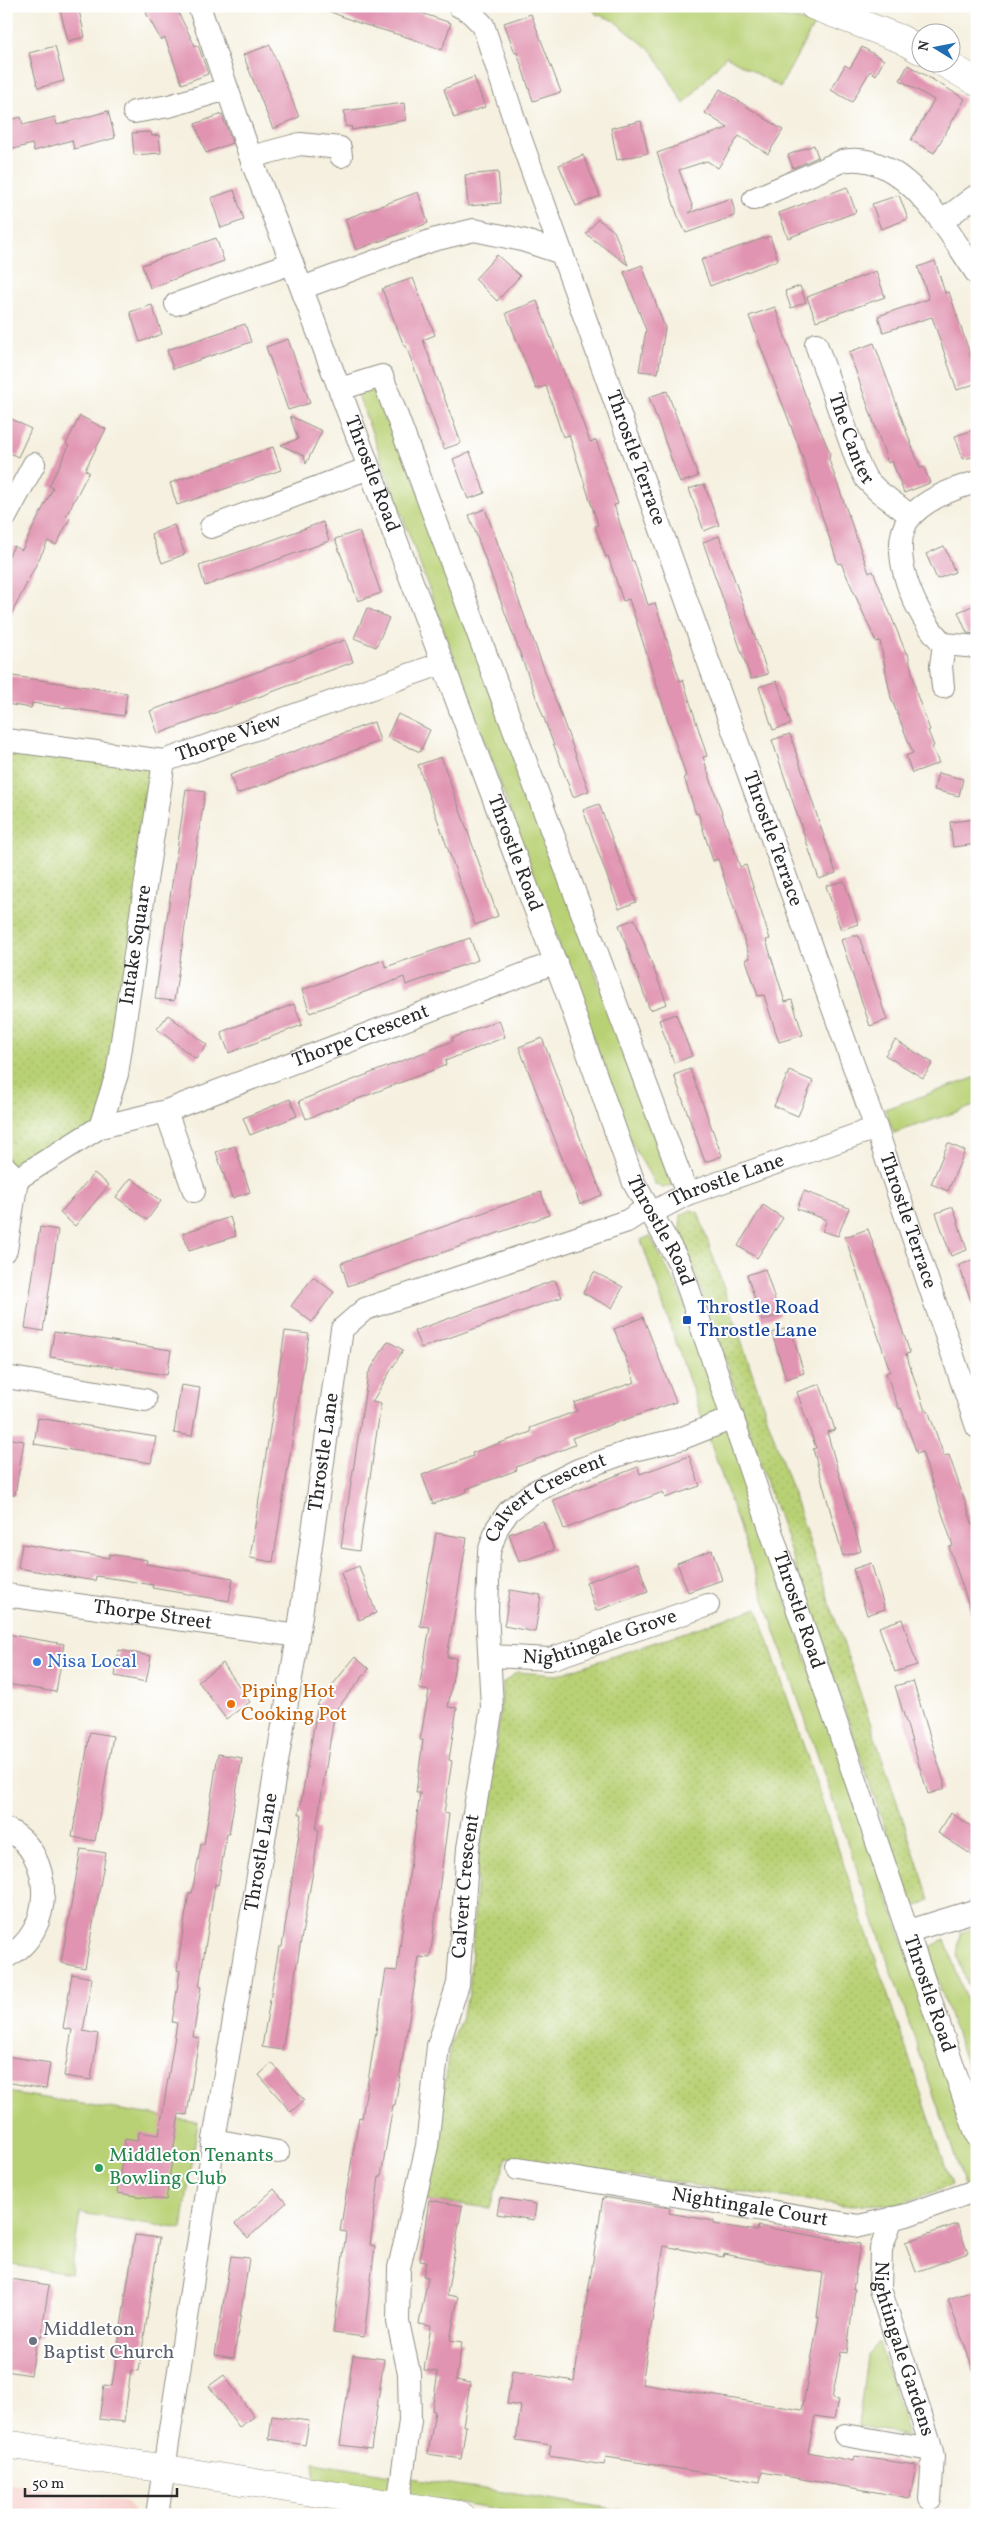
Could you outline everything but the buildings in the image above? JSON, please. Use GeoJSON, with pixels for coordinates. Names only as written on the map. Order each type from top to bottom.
{"type":"FeatureCollection","features":[{"type":"Feature","properties":{"kind":"street","name":"Throstle Road"},"geometry":{"type":"LineString","coordinates":[[198,6],[251,157],[556,962],[634,1183],[680,1264],[909,1931],[977,2136]]}},
{"type":"Feature","properties":{"kind":"street","name":"Throstle Terrace"},"geometry":{"type":"LineString","coordinates":[[459,6],[469,11],[483,25],[562,253],[876,1128],[977,1427]]}},
{"type":"Feature","properties":{"kind":"street"},"geometry":{"type":"LineString","coordinates":[[814,6],[901,39],[910,44]]}},
{"type":"Feature","properties":{"kind":"street"},"geometry":{"type":"LineString","coordinates":[[960,72],[977,82]]}},
{"type":"Feature","properties":{"kind":"street"},"geometry":{"type":"LineString","coordinates":[[134,112],[169,106],[227,89]]}},
{"type":"Feature","properties":{"kind":"street"},"geometry":{"type":"LineString","coordinates":[[251,157],[300,144],[340,148],[341,156]]}},
{"type":"Feature","properties":{"kind":"street"},"geometry":{"type":"LineString","coordinates":[[754,199],[842,161],[854,158],[878,164],[894,172],[912,186],[941,222],[977,274]]}},
{"type":"Feature","properties":{"kind":"street"},"geometry":{"type":"LineString","coordinates":[[941,222],[974,197]]}},
{"type":"Feature","properties":{"kind":"street"},"geometry":{"type":"LineString","coordinates":[[302,288],[434,240],[474,230],[522,240],[562,253]]}},
{"type":"Feature","properties":{"kind":"street"},"geometry":{"type":"LineString","coordinates":[[176,304],[292,263]]}},
{"type":"Feature","properties":{"kind":"street","name":"The Canter"},"geometry":{"type":"LineString","coordinates":[[816,344],[856,461],[866,479],[878,491],[911,516]]}},
{"type":"Feature","properties":{"kind":"street","name":"Throstle Road"},"geometry":{"type":"LineString","coordinates":[[340,389],[382,376],[687,1194]]}},
{"type":"Feature","properties":{"kind":"street"},"geometry":{"type":"LineString","coordinates":[[6,516],[34,464]]}},
{"type":"Feature","properties":{"kind":"street"},"geometry":{"type":"LineString","coordinates":[[211,527],[370,468]]}},
{"type":"Feature","properties":{"kind":"street"},"geometry":{"type":"LineString","coordinates":[[977,482],[959,487],[928,503],[911,516],[902,535],[902,556],[915,605],[937,638],[944,644],[977,647]]}},
{"type":"Feature","properties":{"kind":"street"},"geometry":{"type":"LineString","coordinates":[[943,687],[941,666],[944,644]]}},
{"type":"Feature","properties":{"kind":"street","name":"Thorpe View"},"geometry":{"type":"LineString","coordinates":[[6,740],[164,761],[443,663]]}},
{"type":"Feature","properties":{"kind":"street","name":"Intake Square"},"geometry":{"type":"LineString","coordinates":[[100,1127],[117,1074],[164,761]]}},
{"type":"Feature","properties":{"kind":"street","name":"Thorpe Crescent"},"geometry":{"type":"LineString","coordinates":[[12,1174],[100,1127],[166,1111],[556,962]]}},
{"type":"Feature","properties":{"kind":"street"},"geometry":{"type":"LineString","coordinates":[[166,1111],[194,1191]]}},
{"type":"Feature","properties":{"kind":"street","name":"Throstle Lane"},"geometry":{"type":"LineString","coordinates":[[157,2515],[214,2140],[298,1636],[342,1329],[365,1309],[658,1209],[687,1194],[876,1128]]}},
{"type":"Feature","properties":{"kind":"street"},"geometry":{"type":"LineString","coordinates":[[6,1250],[12,1174]]}},
{"type":"Feature","properties":{"kind":"street"},"geometry":{"type":"LineString","coordinates":[[6,1377],[145,1400]]}},
{"type":"Feature","properties":{"kind":"street","name":"Calvert Crescent"},"geometry":{"type":"LineString","coordinates":[[398,2505],[410,2420],[409,2374],[398,2322],[399,2268],[427,2146],[438,2046],[458,1984],[468,1848],[492,1708],[491,1656],[487,1611],[489,1552],[498,1528],[510,1511],[532,1493],[578,1470],[633,1450],[680,1439],[734,1418]]}},
{"type":"Feature","properties":{"kind":"street","name":"Thorpe Street"},"geometry":{"type":"LineString","coordinates":[[6,1595],[298,1636]]}},
{"type":"Feature","properties":{"kind":"street","name":"Nightingale Grove"},"geometry":{"type":"LineString","coordinates":[[491,1656],[550,1660],[708,1605]]}},
{"type":"Feature","properties":{"kind":"street"},"geometry":{"type":"LineString","coordinates":[[6,1829],[28,1847],[40,1868],[44,1892],[41,1916],[30,1937],[13,1954],[6,1957]]}},
{"type":"Feature","properties":{"kind":"street"},"geometry":{"type":"LineString","coordinates":[[909,1931],[977,1910]]}},
{"type":"Feature","properties":{"kind":"street"},"geometry":{"type":"LineString","coordinates":[[214,2140],[278,2152]]}},
{"type":"Feature","properties":{"kind":"street","name":"Nightingale Court"},"geometry":{"type":"LineString","coordinates":[[518,2169],[859,2226],[906,2215],[977,2190]]}},
{"type":"Feature","properties":{"kind":"street","name":"Nightingale Gardens"},"geometry":{"type":"LineString","coordinates":[[892,2218],[881,2249],[880,2289],[933,2457],[930,2499]]}},
{"type":"Feature","properties":{"kind":"street","name":"Nightingale Gardens"},"geometry":{"type":"LineString","coordinates":[[844,2435],[931,2450]]}},
{"type":"Feature","properties":{"kind":"street"},"geometry":{"type":"LineString","coordinates":[[6,2444],[460,2515]]}},
{"type":"Feature","properties":{"kind":"shaded area"},"geometry":{"type":"Polygon","coordinates":[[[6,2483],[127,2502],[136,2515],[6,2515],[6,2483]]]}},
{"type":"Feature","properties":{"kind":"green space"},"geometry":{"type":"Polygon","coordinates":[[[592,6],[724,6],[815,23],[780,87],[726,56],[684,104],[653,52],[613,20],[596,14],[592,6]]]}},
{"type":"Feature","properties":{"kind":"green space"},"geometry":{"type":"Polygon","coordinates":[[[369,387],[383,395],[673,1185],[662,1188],[655,1184],[632,1144],[357,392],[369,387]]]}},
{"type":"Feature","properties":{"kind":"green space"},"geometry":{"type":"Polygon","coordinates":[[[6,740],[164,761],[100,1127],[61,1153],[6,1168],[6,740]]]}},
{"type":"Feature","properties":{"kind":"green space"},"geometry":{"type":"Polygon","coordinates":[[[977,1077],[977,1105],[894,1133],[885,1109],[977,1077]]]}},
{"type":"Feature","properties":{"kind":"green space"},"geometry":{"type":"Polygon","coordinates":[[[691,1210],[698,1212],[930,1900],[914,1908],[911,1905],[680,1228],[681,1215],[691,1210]]]}},
{"type":"Feature","properties":{"kind":"green space"},"geometry":{"type":"Polygon","coordinates":[[[650,1236],[682,1297],[977,2156],[977,2221],[641,1240],[650,1236]]]}},
{"type":"Feature","properties":{"kind":"green space"},"geometry":{"type":"Polygon","coordinates":[[[757,1608],[952,2185],[900,2204],[842,2205],[698,2186],[507,2157],[490,2208],[426,2200],[450,2045],[469,1995],[478,1857],[495,1756],[503,1683],[517,1672],[557,1675],[757,1608]]]}},
{"type":"Feature","properties":{"kind":"green space"},"geometry":{"type":"Polygon","coordinates":[[[977,1926],[977,1942],[968,1985],[957,1956],[960,1933],[977,1926]]]}},
{"type":"Feature","properties":{"kind":"green space"},"geometry":{"type":"Polygon","coordinates":[[[945,1939],[977,2032],[977,2096],[927,1949],[945,1939]]]}},
{"type":"Feature","properties":{"kind":"green space","name":"Middleton Tenants Bowling Club"},"geometry":{"type":"Polygon","coordinates":[[[6,2092],[198,2122],[182,2229],[80,2213],[71,2274],[6,2264],[6,2092]]]}},
{"type":"Feature","properties":{"kind":"green space"},"geometry":{"type":"Polygon","coordinates":[[[879,2342],[908,2435],[858,2426],[867,2356],[879,2342]]]}},
{"type":"Feature","properties":{"kind":"green space"},"geometry":{"type":"Polygon","coordinates":[[[313,2463],[654,2515],[530,2515],[315,2481],[313,2463]]]}},
{"type":"Feature","properties":{"kind":"place","name":"Throstle Road Throstle Lane"},"geometry":{"type":"Point","coordinates":[687,1320]}},
{"type":"Feature","properties":{"kind":"place","name":"Nisa Local"},"geometry":{"type":"Point","coordinates":[37,1662]}},
{"type":"Feature","properties":{"kind":"place","name":"Piping Hot Cooking Pot"},"geometry":{"type":"Point","coordinates":[231,1704]}},
{"type":"Feature","properties":{"kind":"place","name":"Middleton Tenants Bowling Club"},"geometry":{"type":"Point","coordinates":[99,2168]}},
{"type":"Feature","properties":{"kind":"place","name":"Middleton Baptist Church"},"geometry":{"type":"Point","coordinates":[33,2341]}}]}
